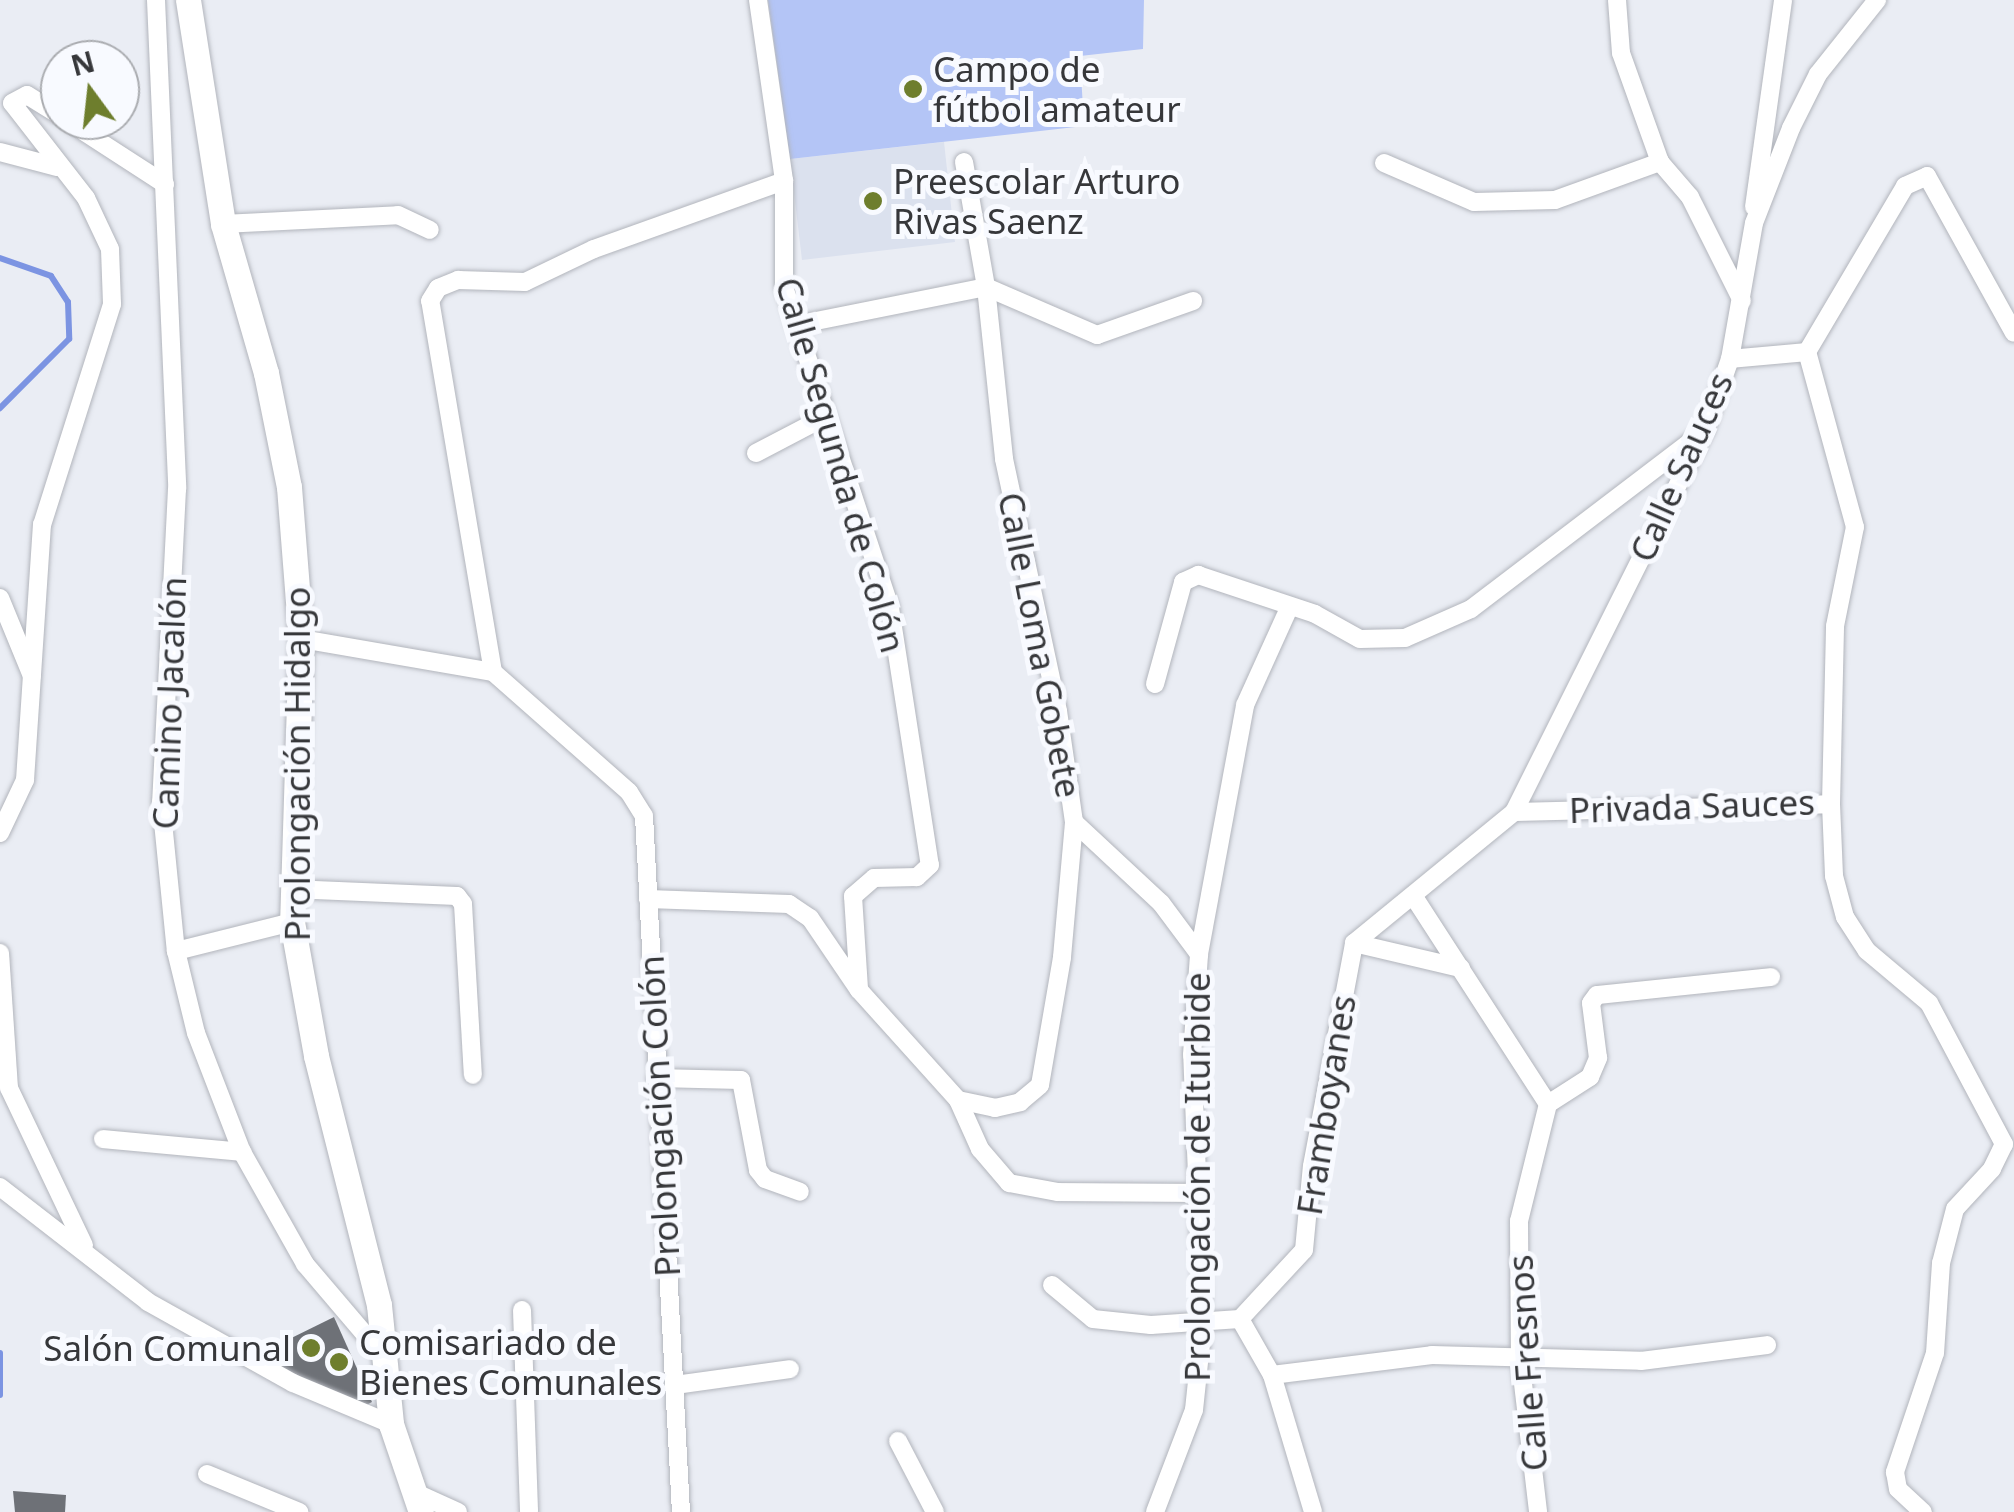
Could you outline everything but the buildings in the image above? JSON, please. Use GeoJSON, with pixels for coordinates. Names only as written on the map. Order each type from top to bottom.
{"type":"FeatureCollection","features":[{"type":"Feature","properties":{"kind":"street","name":"Camino Jacalón"},"geometry":{"type":"LineString","coordinates":[[156,0],[177,490],[161,802],[176,951],[196,1033],[242,1152],[305,1264],[379,1351]]}},
{"type":"Feature","properties":{"kind":"street","name":"Prolongación Hidalgo"},"geometry":{"type":"LineString","coordinates":[[188,0],[223,224],[266,373],[289,487],[302,639],[292,922],[316,1056],[378,1305],[379,1351],[392,1424],[418,1502]]}},
{"type":"Feature","properties":{"kind":"street","name":"Calle Segunda de Colón"},"geometry":{"type":"LineString","coordinates":[[758,0],[784,181],[782,268],[796,325],[890,608],[930,865],[917,878],[874,878],[853,896],[859,990]]}},
{"type":"Feature","properties":{"kind":"street"},"geometry":{"type":"LineString","coordinates":[[1617,0],[1621,54],[1660,162],[1690,198],[1742,302]]}},
{"type":"Feature","properties":{"kind":"street"},"geometry":{"type":"LineString","coordinates":[[1754,223],[1783,0]]}},
{"type":"Feature","properties":{"kind":"street","name":"Calle Sauces"},"geometry":{"type":"LineString","coordinates":[[1414,897],[1514,812],[1705,431],[1730,358],[1754,223],[1818,74],[1877,0]]}},
{"type":"Feature","properties":{"kind":"street"},"geometry":{"type":"LineString","coordinates":[[0,833],[25,780],[35,682],[42,525],[112,304],[110,249],[86,198],[58,167],[12,103],[27,95],[40,103]]}},
{"type":"Feature","properties":{"kind":"street"},"geometry":{"type":"LineString","coordinates":[[97,140],[165,184]]}},
{"type":"Feature","properties":{"kind":"street"},"geometry":{"type":"LineString","coordinates":[[0,152],[58,167]]}},
{"type":"Feature","properties":{"kind":"street","name":"Calle Loma Gobete"},"geometry":{"type":"LineString","coordinates":[[964,162],[986,286],[1004,458],[1058,711],[1074,822],[1161,903],[1199,954]]}},
{"type":"Feature","properties":{"kind":"street"},"geometry":{"type":"LineString","coordinates":[[1384,163],[1474,202],[1555,200],[1660,162]]}},
{"type":"Feature","properties":{"kind":"street"},"geometry":{"type":"LineString","coordinates":[[1730,358],[1807,352],[1905,186],[1927,176],[2014,333]]}},
{"type":"Feature","properties":{"kind":"street"},"geometry":{"type":"LineString","coordinates":[[302,639],[493,672],[430,301],[438,288],[458,280],[507,286],[594,249],[784,181]]}},
{"type":"Feature","properties":{"kind":"street"},"geometry":{"type":"LineString","coordinates":[[223,224],[398,215],[430,230]]}},
{"type":"Feature","properties":{"kind":"street"},"geometry":{"type":"LineString","coordinates":[[796,325],[986,286],[1096,335],[1193,301]]}},
{"type":"Feature","properties":{"kind":"street","name":"Privada Sauces"},"geometry":{"type":"LineString","coordinates":[[1514,812],[1831,804],[1834,640],[1855,527],[1807,352]]}},
{"type":"Feature","properties":{"kind":"street"},"geometry":{"type":"LineString","coordinates":[[756,453],[826,417]]}},
{"type":"Feature","properties":{"kind":"street"},"geometry":{"type":"LineString","coordinates":[[1155,684],[1183,582],[1198,575],[1360,639],[1405,638],[1471,609],[1705,431]]}},
{"type":"Feature","properties":{"kind":"street"},"geometry":{"type":"LineString","coordinates":[[0,598],[35,682]]}},
{"type":"Feature","properties":{"kind":"street","name":"Prolongación de Iturbide"},"geometry":{"type":"LineString","coordinates":[[1155,1512],[1194,1410],[1204,1324],[1195,1192],[1192,1056],[1199,954],[1245,705],[1289,608]]}},
{"type":"Feature","properties":{"kind":"street","name":"Prolongación Colón"},"geometry":{"type":"LineString","coordinates":[[493,672],[630,792],[644,816],[680,1512]]}},
{"type":"Feature","properties":{"kind":"street"},"geometry":{"type":"LineString","coordinates":[[1831,804],[1834,876],[1845,917],[1867,951],[1929,1004],[2004,1144],[1992,1169],[1955,1209],[1941,1262],[1935,1353],[1895,1472],[1898,1488],[1922,1512]]}},
{"type":"Feature","properties":{"kind":"street"},"geometry":{"type":"LineString","coordinates":[[958,1100],[995,1108],[1020,1102],[1040,1085],[1060,975],[1074,822]]}},
{"type":"Feature","properties":{"kind":"street"},"geometry":{"type":"LineString","coordinates":[[292,889],[457,896],[463,904],[473,1074]]}},
{"type":"Feature","properties":{"kind":"street"},"geometry":{"type":"LineString","coordinates":[[1354,943],[1414,897],[1548,1104],[1590,1076],[1598,1058],[1591,1003],[1597,995],[1771,977]]}},
{"type":"Feature","properties":{"kind":"street"},"geometry":{"type":"LineString","coordinates":[[648,899],[789,904],[810,918],[859,990],[958,1100],[980,1150],[1009,1183],[1058,1192],[1195,1192]]}},
{"type":"Feature","properties":{"kind":"street"},"geometry":{"type":"LineString","coordinates":[[176,951],[292,922]]}},
{"type":"Feature","properties":{"kind":"street"},"geometry":{"type":"LineString","coordinates":[[1354,943],[1460,968]]}},
{"type":"Feature","properties":{"kind":"street","name":"Framboyanes"},"geometry":{"type":"LineString","coordinates":[[1240,1320],[1304,1250],[1312,1166],[1354,943]]}},
{"type":"Feature","properties":{"kind":"street"},"geometry":{"type":"LineString","coordinates":[[0,953],[9,1088],[89,1254]]}},
{"type":"Feature","properties":{"kind":"street"},"geometry":{"type":"LineString","coordinates":[[656,1078],[741,1080],[758,1170],[764,1179],[800,1192]]}},
{"type":"Feature","properties":{"kind":"street","name":"Calle Fresnos"},"geometry":{"type":"LineString","coordinates":[[1538,1512],[1520,1358],[1519,1221],[1548,1104]]}},
{"type":"Feature","properties":{"kind":"street"},"geometry":{"type":"LineString","coordinates":[[103,1139],[242,1152]]}},
{"type":"Feature","properties":{"kind":"street"},"geometry":{"type":"LineString","coordinates":[[0,1187],[148,1302],[293,1384],[392,1424]]}},
{"type":"Feature","properties":{"kind":"street"},"geometry":{"type":"LineString","coordinates":[[1052,1286],[1092,1319],[1204,1324],[1240,1320],[1272,1375],[1313,1512]]}},
{"type":"Feature","properties":{"kind":"street"},"geometry":{"type":"LineString","coordinates":[[522,1310],[529,1512]]}},
{"type":"Feature","properties":{"kind":"street"},"geometry":{"type":"LineString","coordinates":[[1272,1375],[1432,1355],[1641,1360],[1766,1345]]}},
{"type":"Feature","properties":{"kind":"street"},"geometry":{"type":"LineString","coordinates":[[675,1385],[790,1369]]}},
{"type":"Feature","properties":{"kind":"street"},"geometry":{"type":"LineString","coordinates":[[898,1441],[935,1512]]}},
{"type":"Feature","properties":{"kind":"street"},"geometry":{"type":"LineString","coordinates":[[207,1474],[299,1512]]}},
{"type":"Feature","properties":{"kind":"street"},"geometry":{"type":"LineString","coordinates":[[418,1502],[458,1512]]}},
{"type":"Feature","properties":{"kind":"shaded area","name":"Campo de fútbol amateur"},"geometry":{"type":"Polygon","coordinates":[[[768,0],[1144,0],[1143,49],[1080,56],[1084,126],[790,159],[768,0]]]}},
{"type":"Feature","properties":{"kind":"shaded area","name":"Preescolar Arturo Rivas Saenz"},"geometry":{"type":"Polygon","coordinates":[[[944,142],[955,242],[802,260],[790,159],[944,142]]]}},
{"type":"Feature","properties":{"kind":"waterway"},"geometry":{"type":"LineString","coordinates":[[0,258],[51,276],[68,302],[69,339],[0,408]]}},
{"type":"Feature","properties":{"kind":"waterway"},"geometry":{"type":"LineString","coordinates":[[0,1353],[0,1395]]}},
{"type":"Feature","properties":{"kind":"place","name":"Campo de fútbol amateur"},"geometry":{"type":"Point","coordinates":[913,89]}},
{"type":"Feature","properties":{"kind":"place","name":"Preescolar Arturo Rivas Saenz"},"geometry":{"type":"Point","coordinates":[873,201]}},
{"type":"Feature","properties":{"kind":"place","name":"Salón Comunal"},"geometry":{"type":"Point","coordinates":[311,1348]}},
{"type":"Feature","properties":{"kind":"place","name":"Comisariado de Bienes Comunales"},"geometry":{"type":"Point","coordinates":[339,1362]}}]}
